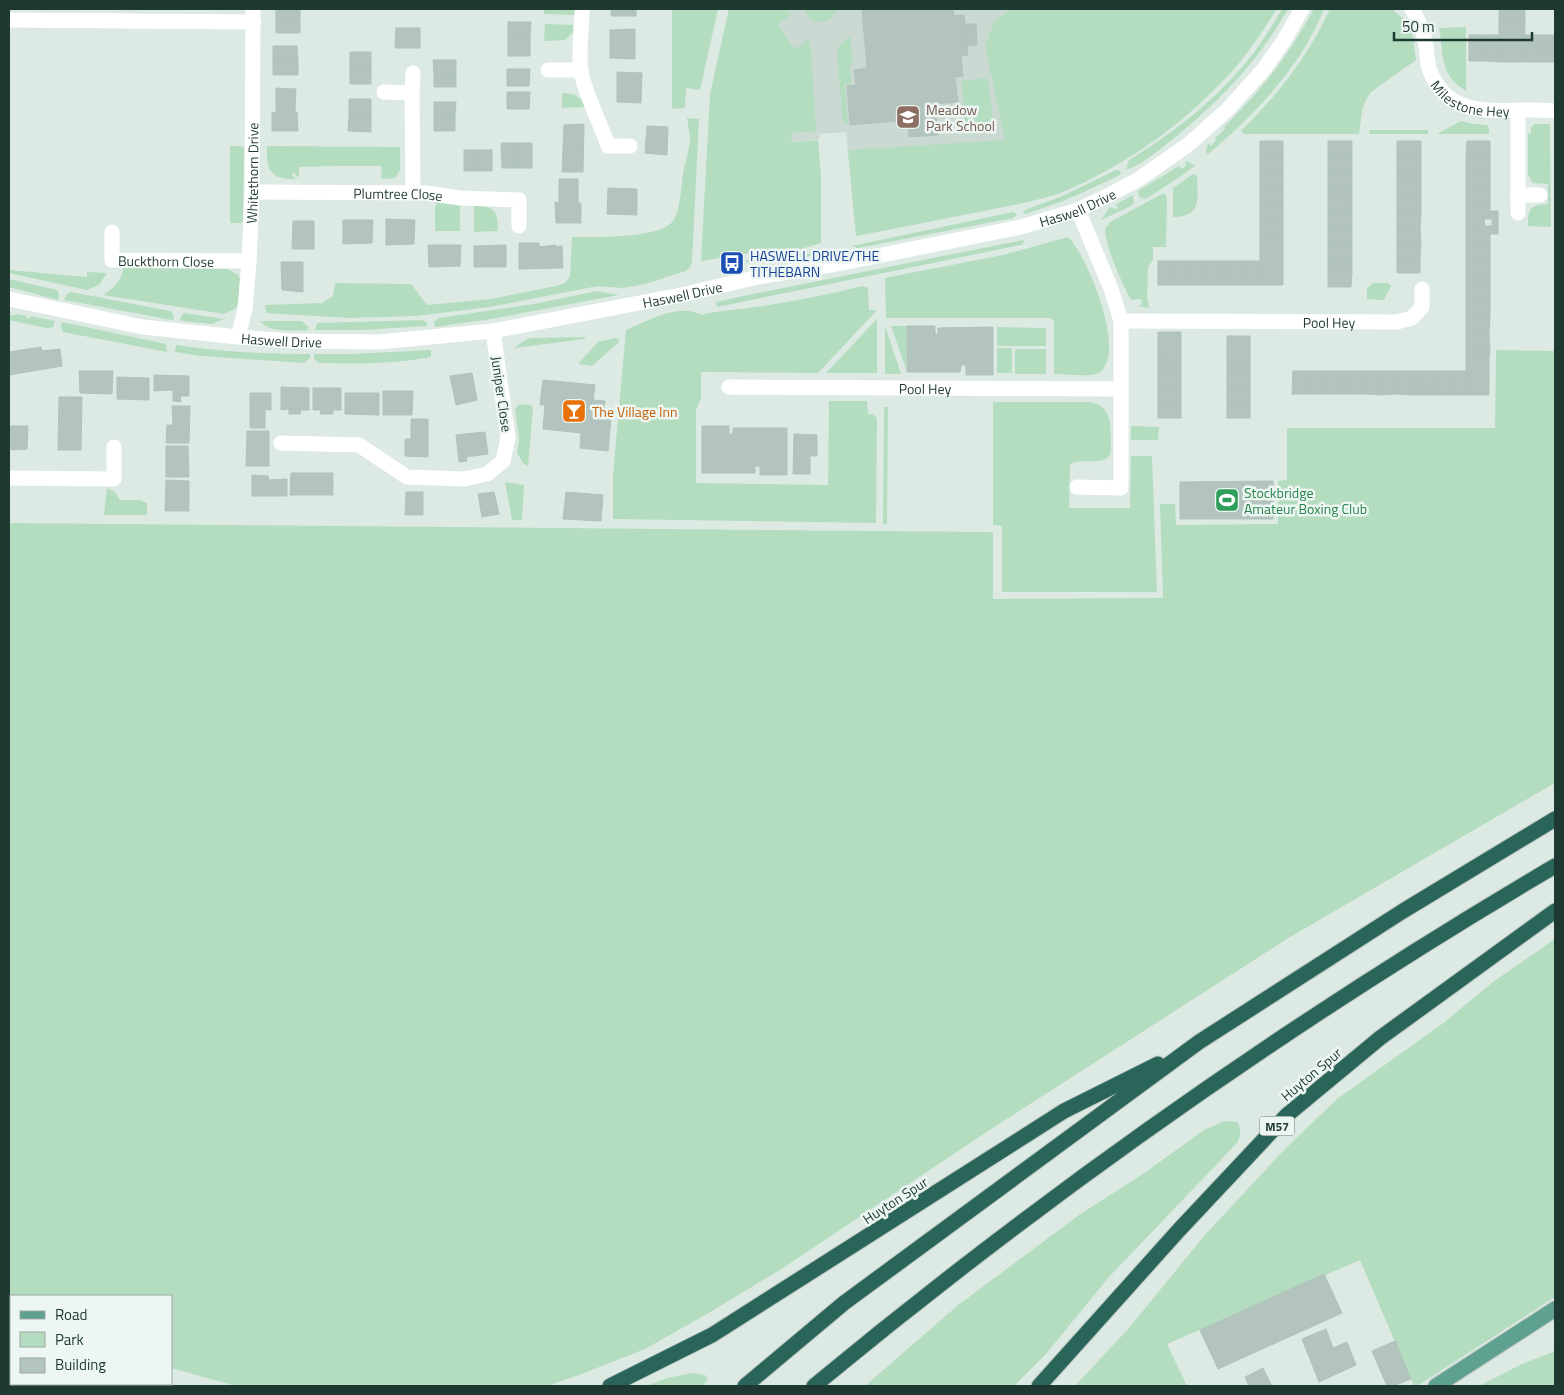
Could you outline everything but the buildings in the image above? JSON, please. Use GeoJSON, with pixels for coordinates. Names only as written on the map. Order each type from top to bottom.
{"type":"FeatureCollection","features":[{"type":"Feature","properties":{"kind":"highway"},"geometry":{"type":"LineString","coordinates":[[746,1386],[844,1303],[1199,1042],[1403,911],[1555,820]]}},
{"type":"Feature","properties":{"kind":"highway"},"geometry":{"type":"LineString","coordinates":[[814,1386],[896,1318],[1036,1210],[1156,1125],[1285,1036],[1414,951],[1555,866]]}},
{"type":"Feature","properties":{"kind":"highway","name":"Huyton Spur"},"geometry":{"type":"LineString","coordinates":[[1039,1386],[1179,1230],[1288,1115],[1380,1038],[1555,911]]}},
{"type":"Feature","properties":{"kind":"highway","name":"Huyton Spur"},"geometry":{"type":"LineString","coordinates":[[610,1386],[712,1336],[1064,1112],[1199,1042]]}},
{"type":"Feature","properties":{"kind":"main road"},"geometry":{"type":"LineString","coordinates":[[1436,1386],[1555,1309]]}},
{"type":"Feature","properties":{"kind":"street"},"geometry":{"type":"LineString","coordinates":[[582,9],[581,70],[585,88],[602,126],[608,146],[630,146]]}},
{"type":"Feature","properties":{"kind":"street","name":"Haswell Drive"},"geometry":{"type":"LineString","coordinates":[[9,299],[143,327],[238,337],[324,342],[379,342],[493,331],[682,295],[758,277],[964,240],[1021,227],[1078,210],[1139,179],[1165,162],[1209,127],[1263,70],[1283,42],[1302,9]]}},
{"type":"Feature","properties":{"kind":"street","name":"Milestone Hey"},"geometry":{"type":"LineString","coordinates":[[1412,9],[1421,26],[1426,42],[1426,58],[1437,85],[1456,103],[1478,110],[1555,111]]}},
{"type":"Feature","properties":{"kind":"street"},"geometry":{"type":"LineString","coordinates":[[9,20],[254,15]]}},
{"type":"Feature","properties":{"kind":"street","name":"Whitethorn Drive"},"geometry":{"type":"LineString","coordinates":[[238,337],[245,309],[249,261],[252,192],[254,15]]}},
{"type":"Feature","properties":{"kind":"street"},"geometry":{"type":"LineString","coordinates":[[548,70],[581,70]]}},
{"type":"Feature","properties":{"kind":"street"},"geometry":{"type":"LineString","coordinates":[[412,193],[413,73]]}},
{"type":"Feature","properties":{"kind":"street"},"geometry":{"type":"LineString","coordinates":[[384,92],[412,93]]}},
{"type":"Feature","properties":{"kind":"street"},"geometry":{"type":"LineString","coordinates":[[1518,110],[1518,213]]}},
{"type":"Feature","properties":{"kind":"street","name":"Plumtree Close"},"geometry":{"type":"LineString","coordinates":[[252,192],[426,192],[460,198],[519,200],[519,226]]}},
{"type":"Feature","properties":{"kind":"street"},"geometry":{"type":"LineString","coordinates":[[1518,195],[1540,195]]}},
{"type":"Feature","properties":{"kind":"street"},"geometry":{"type":"LineString","coordinates":[[1077,488],[1121,488],[1121,321],[1111,289],[1078,210]]}},
{"type":"Feature","properties":{"kind":"street","name":"Buckthorn Close"},"geometry":{"type":"LineString","coordinates":[[112,232],[112,260],[249,261]]}},
{"type":"Feature","properties":{"kind":"street","name":"Pool Hey"},"geometry":{"type":"LineString","coordinates":[[1121,321],[1397,322],[1412,318],[1422,307],[1422,289]]}},
{"type":"Feature","properties":{"kind":"street","name":"Juniper Close"},"geometry":{"type":"LineString","coordinates":[[281,443],[359,445],[407,477],[464,478],[487,474],[503,461],[508,438],[493,331]]}},
{"type":"Feature","properties":{"kind":"street","name":"Pool Hey"},"geometry":{"type":"LineString","coordinates":[[729,387],[1121,389]]}},
{"type":"Feature","properties":{"kind":"street"},"geometry":{"type":"LineString","coordinates":[[9,478],[114,479],[114,447]]}},
{"type":"Feature","properties":{"kind":"shaded area","name":"Meadow Park School"},"geometry":{"type":"Polygon","coordinates":[[[729,9],[1012,9],[995,20],[1019,204],[856,236],[846,132],[819,134],[819,139],[792,142],[791,133],[729,9]]]}},
{"type":"Feature","properties":{"kind":"green space"},"geometry":{"type":"Polygon","coordinates":[[[544,9],[575,9],[575,15],[544,14],[544,9]]]}},
{"type":"Feature","properties":{"kind":"green space"},"geometry":{"type":"Polygon","coordinates":[[[672,9],[718,9],[700,90],[686,88],[685,108],[672,109],[672,9]]]}},
{"type":"Feature","properties":{"kind":"green space"},"geometry":{"type":"Polygon","coordinates":[[[729,9],[787,9],[790,15],[778,24],[794,49],[808,40],[811,48],[816,131],[791,133],[792,142],[818,140],[821,175],[821,243],[801,249],[743,254],[701,261],[710,94],[729,9]]]}},
{"type":"Feature","properties":{"kind":"green space"},"geometry":{"type":"Polygon","coordinates":[[[804,9],[837,9],[830,19],[820,22],[811,19],[804,9]]]}},
{"type":"Feature","properties":{"kind":"green space"},"geometry":{"type":"Polygon","coordinates":[[[1012,9],[1277,9],[1240,62],[1201,102],[1180,121],[1135,154],[1086,182],[1042,198],[856,236],[848,150],[1005,140],[985,46],[995,20],[1012,9]]]}},
{"type":"Feature","properties":{"kind":"green space"},"geometry":{"type":"Polygon","coordinates":[[[1282,9],[1288,9],[1277,28],[1223,94],[1191,124],[1157,151],[1139,164],[1126,170],[1129,160],[1178,127],[1222,89],[1253,54],[1282,9]]]}},
{"type":"Feature","properties":{"kind":"green space"},"geometry":{"type":"Polygon","coordinates":[[[1314,9],[1324,9],[1303,51],[1259,107],[1207,155],[1208,143],[1211,146],[1216,140],[1215,138],[1225,129],[1224,127],[1274,71],[1314,9]]]}},
{"type":"Feature","properties":{"kind":"green space"},"geometry":{"type":"Polygon","coordinates":[[[1330,9],[1392,9],[1407,22],[1412,31],[1416,60],[1371,92],[1362,111],[1359,134],[1244,134],[1241,131],[1267,104],[1302,59],[1330,9]]]}},
{"type":"Feature","properties":{"kind":"green space"},"geometry":{"type":"Polygon","coordinates":[[[545,24],[573,25],[573,32],[565,40],[544,41],[545,24]]]}},
{"type":"Feature","properties":{"kind":"green space"},"geometry":{"type":"Polygon","coordinates":[[[1466,27],[1466,91],[1451,78],[1444,64],[1439,28],[1466,27]]]}},
{"type":"Feature","properties":{"kind":"green space"},"geometry":{"type":"Polygon","coordinates":[[[850,36],[853,64],[850,65],[850,84],[845,84],[848,123],[843,123],[837,54],[839,46],[850,36]]]}},
{"type":"Feature","properties":{"kind":"green space"},"geometry":{"type":"Polygon","coordinates":[[[988,78],[994,131],[967,135],[961,81],[988,78]]]}},
{"type":"Feature","properties":{"kind":"green space"},"geometry":{"type":"Polygon","coordinates":[[[562,93],[577,96],[586,107],[562,108],[562,93]]]}},
{"type":"Feature","properties":{"kind":"green space"},"geometry":{"type":"Polygon","coordinates":[[[687,118],[699,119],[692,262],[686,271],[645,284],[623,288],[598,286],[490,307],[415,316],[347,318],[266,313],[265,305],[322,303],[333,296],[335,283],[411,284],[427,305],[491,299],[565,283],[570,276],[572,237],[610,237],[641,234],[666,227],[673,221],[679,205],[690,141],[687,118]]]}},
{"type":"Feature","properties":{"kind":"green space"},"geometry":{"type":"Polygon","coordinates":[[[1461,121],[1487,125],[1489,134],[1437,134],[1461,121]]]}},
{"type":"Feature","properties":{"kind":"green space"},"geometry":{"type":"Polygon","coordinates":[[[1534,124],[1550,124],[1551,227],[1528,226],[1531,209],[1537,205],[1548,204],[1548,184],[1533,183],[1528,175],[1528,134],[1531,133],[1531,128],[1534,124]]]}},
{"type":"Feature","properties":{"kind":"green space"},"geometry":{"type":"Polygon","coordinates":[[[1370,130],[1428,130],[1428,134],[1369,134],[1370,130]]]}},
{"type":"Feature","properties":{"kind":"green space"},"geometry":{"type":"Polygon","coordinates":[[[230,146],[241,146],[244,148],[243,221],[241,223],[230,223],[230,146]]]}},
{"type":"Feature","properties":{"kind":"green space"},"geometry":{"type":"Polygon","coordinates":[[[267,146],[400,147],[400,170],[395,178],[382,179],[381,166],[299,167],[299,178],[294,173],[292,175],[296,179],[287,179],[271,172],[267,161],[267,146]]]}},
{"type":"Feature","properties":{"kind":"green space"},"geometry":{"type":"Polygon","coordinates":[[[1187,161],[1195,166],[1146,199],[1139,197],[1138,191],[1179,166],[1182,169],[1186,166],[1185,163],[1187,161]]]}},
{"type":"Feature","properties":{"kind":"green space"},"geometry":{"type":"Polygon","coordinates":[[[1116,170],[1120,171],[1121,174],[1086,191],[1038,210],[1025,214],[1023,212],[1060,197],[1116,170]]]}},
{"type":"Feature","properties":{"kind":"green space"},"geometry":{"type":"Polygon","coordinates":[[[1193,174],[1197,176],[1198,192],[1194,210],[1189,214],[1173,217],[1173,188],[1193,174]]]}},
{"type":"Feature","properties":{"kind":"green space"},"geometry":{"type":"Polygon","coordinates":[[[1164,193],[1167,197],[1166,247],[1153,247],[1153,260],[1148,267],[1147,301],[1149,308],[1137,306],[1142,305],[1141,299],[1131,300],[1111,254],[1105,229],[1110,222],[1164,193]]]}},
{"type":"Feature","properties":{"kind":"green space"},"geometry":{"type":"Polygon","coordinates":[[[1133,195],[1134,203],[1131,206],[1101,220],[1110,207],[1118,208],[1116,204],[1133,195]]]}},
{"type":"Feature","properties":{"kind":"green space"},"geometry":{"type":"Polygon","coordinates":[[[437,201],[460,204],[460,231],[435,231],[435,208],[437,201]]]}},
{"type":"Feature","properties":{"kind":"green space"},"geometry":{"type":"Polygon","coordinates":[[[474,205],[491,208],[494,211],[498,231],[474,232],[474,205]]]}},
{"type":"Feature","properties":{"kind":"green space"},"geometry":{"type":"Polygon","coordinates":[[[1013,212],[1017,215],[1013,218],[858,248],[852,246],[1013,212]]]}},
{"type":"Feature","properties":{"kind":"green space"},"geometry":{"type":"Polygon","coordinates":[[[1068,237],[1076,247],[1094,282],[1107,325],[1109,345],[1107,361],[1100,372],[1096,374],[1054,374],[1054,321],[1050,318],[886,318],[885,278],[1003,255],[1068,237]]]}},
{"type":"Feature","properties":{"kind":"green space"},"geometry":{"type":"Polygon","coordinates":[[[1023,240],[1024,242],[1021,245],[717,307],[716,302],[1023,240]]]}},
{"type":"Feature","properties":{"kind":"green space"},"geometry":{"type":"Polygon","coordinates":[[[816,253],[800,259],[746,262],[746,260],[816,253]]]}},
{"type":"Feature","properties":{"kind":"green space"},"geometry":{"type":"Polygon","coordinates":[[[123,268],[227,269],[238,275],[240,279],[238,304],[235,309],[224,314],[103,295],[117,284],[123,268]]]}},
{"type":"Feature","properties":{"kind":"green space"},"geometry":{"type":"Polygon","coordinates":[[[9,270],[87,277],[87,272],[107,273],[99,285],[87,290],[9,273],[9,270]]]}},
{"type":"Feature","properties":{"kind":"green space"},"geometry":{"type":"Polygon","coordinates":[[[9,279],[57,290],[59,294],[58,300],[9,287],[9,279]]]}},
{"type":"Feature","properties":{"kind":"green space"},"geometry":{"type":"Polygon","coordinates":[[[1373,283],[1387,283],[1391,286],[1384,300],[1367,299],[1367,288],[1373,283]]]}},
{"type":"Feature","properties":{"kind":"green space"},"geometry":{"type":"Polygon","coordinates":[[[862,286],[868,288],[869,310],[877,310],[818,373],[701,372],[701,398],[696,410],[696,483],[828,485],[829,401],[867,401],[868,414],[873,414],[877,418],[876,523],[613,519],[613,475],[626,330],[673,312],[693,312],[702,315],[795,301],[862,286]]]}},
{"type":"Feature","properties":{"kind":"green space"},"geometry":{"type":"Polygon","coordinates":[[[597,291],[619,295],[491,319],[435,327],[434,322],[439,318],[534,304],[597,291]]]}},
{"type":"Feature","properties":{"kind":"green space"},"geometry":{"type":"Polygon","coordinates":[[[71,292],[170,311],[174,319],[64,300],[67,294],[71,292]]]}},
{"type":"Feature","properties":{"kind":"green space"},"geometry":{"type":"Polygon","coordinates":[[[184,313],[224,319],[212,324],[181,321],[180,318],[184,313]]]}},
{"type":"Feature","properties":{"kind":"green space"},"geometry":{"type":"Polygon","coordinates":[[[18,314],[27,318],[31,316],[55,321],[53,327],[46,328],[9,320],[9,316],[18,314]]]}},
{"type":"Feature","properties":{"kind":"green space"},"geometry":{"type":"Polygon","coordinates":[[[877,319],[877,373],[826,373],[877,319]]]}},
{"type":"Feature","properties":{"kind":"green space"},"geometry":{"type":"Polygon","coordinates":[[[423,320],[427,323],[427,326],[362,330],[315,330],[317,323],[423,320]]]}},
{"type":"Feature","properties":{"kind":"green space"},"geometry":{"type":"Polygon","coordinates":[[[260,321],[302,321],[308,327],[307,331],[282,330],[264,325],[260,321]]]}},
{"type":"Feature","properties":{"kind":"green space"},"geometry":{"type":"Polygon","coordinates":[[[62,322],[166,344],[167,352],[63,332],[62,322]]]}},
{"type":"Feature","properties":{"kind":"green space"},"geometry":{"type":"Polygon","coordinates":[[[885,326],[901,374],[885,374],[885,326]]]}},
{"type":"Feature","properties":{"kind":"green space"},"geometry":{"type":"Polygon","coordinates":[[[891,326],[907,326],[906,369],[891,326]]]}},
{"type":"Feature","properties":{"kind":"green space"},"geometry":{"type":"Polygon","coordinates":[[[997,327],[1046,328],[1046,346],[997,346],[997,327]]]}},
{"type":"Feature","properties":{"kind":"green space"},"geometry":{"type":"Polygon","coordinates":[[[585,337],[585,339],[514,348],[527,339],[533,338],[585,337]]]}},
{"type":"Feature","properties":{"kind":"green space"},"geometry":{"type":"Polygon","coordinates":[[[615,338],[619,339],[619,342],[592,366],[578,364],[598,342],[615,338]]]}},
{"type":"Feature","properties":{"kind":"green space"},"geometry":{"type":"Polygon","coordinates":[[[176,345],[243,352],[310,354],[310,358],[304,363],[201,356],[175,352],[176,345]]]}},
{"type":"Feature","properties":{"kind":"green space"},"geometry":{"type":"Polygon","coordinates":[[[997,348],[1012,348],[1012,373],[997,373],[997,348]]]}},
{"type":"Feature","properties":{"kind":"green space"},"geometry":{"type":"Polygon","coordinates":[[[1015,349],[1046,349],[1046,374],[1015,374],[1015,349]]]}},
{"type":"Feature","properties":{"kind":"green space"},"geometry":{"type":"Polygon","coordinates":[[[431,350],[431,357],[389,362],[318,363],[314,358],[314,354],[431,350]]]}},
{"type":"Feature","properties":{"kind":"green space"},"geometry":{"type":"Polygon","coordinates":[[[1496,350],[1555,351],[1555,783],[1290,937],[985,1133],[783,1268],[707,1314],[645,1349],[547,1386],[236,1386],[172,1368],[172,1295],[10,1295],[9,1324],[9,523],[993,532],[993,599],[1163,598],[1160,504],[1175,504],[1176,525],[1278,524],[1278,481],[1287,480],[1287,428],[1495,428],[1496,350]]]}},
{"type":"Feature","properties":{"kind":"green space"},"geometry":{"type":"Polygon","coordinates":[[[993,402],[1091,402],[1104,409],[1110,422],[1111,452],[1104,460],[1081,461],[1070,464],[1069,508],[1130,508],[1131,456],[1152,456],[1157,592],[1002,592],[1002,526],[993,525],[993,402]]]}},
{"type":"Feature","properties":{"kind":"green space"},"geometry":{"type":"Polygon","coordinates":[[[519,404],[531,405],[533,409],[528,466],[523,463],[517,453],[519,440],[515,409],[519,404]]]}},
{"type":"Feature","properties":{"kind":"green space"},"geometry":{"type":"Polygon","coordinates":[[[884,407],[888,407],[887,524],[883,524],[884,407]]]}},
{"type":"Feature","properties":{"kind":"green space"},"geometry":{"type":"Polygon","coordinates":[[[1131,426],[1159,427],[1158,440],[1131,440],[1131,426]]]}},
{"type":"Feature","properties":{"kind":"green space"},"geometry":{"type":"Polygon","coordinates":[[[505,482],[524,485],[522,520],[512,520],[505,482]]]}},
{"type":"Feature","properties":{"kind":"green space"},"geometry":{"type":"Polygon","coordinates":[[[107,488],[115,492],[120,500],[140,500],[147,503],[147,515],[104,515],[107,488]]]}},
{"type":"Feature","properties":{"kind":"green space"},"geometry":{"type":"Polygon","coordinates":[[[1555,939],[1555,1297],[1417,1386],[1414,1386],[1360,1260],[1167,1344],[1187,1386],[1075,1386],[1129,1328],[1204,1236],[1284,1150],[1337,1099],[1442,1024],[1493,982],[1555,939]]]}},
{"type":"Feature","properties":{"kind":"green space"},"geometry":{"type":"Polygon","coordinates":[[[1225,1121],[1237,1122],[1239,1125],[1240,1132],[1237,1143],[1108,1278],[1046,1354],[1014,1386],[865,1386],[957,1306],[1079,1215],[1143,1174],[1204,1130],[1225,1121]]]}},
{"type":"Feature","properties":{"kind":"green space"},"geometry":{"type":"Polygon","coordinates":[[[1555,1351],[1555,1386],[1479,1386],[1522,1364],[1555,1351]]]}},
{"type":"Feature","properties":{"kind":"green space"},"geometry":{"type":"Polygon","coordinates":[[[692,1373],[705,1375],[708,1380],[701,1386],[646,1386],[667,1378],[692,1373]]]}},
{"type":"Feature","properties":{"kind":"place","name":"Meadow Park School"},"geometry":{"type":"Point","coordinates":[908,117]}},
{"type":"Feature","properties":{"kind":"place","name":"HASWELL DRIVE/THE TITHEBARN"},"geometry":{"type":"Point","coordinates":[732,263]}},
{"type":"Feature","properties":{"kind":"place","name":"The Village Inn"},"geometry":{"type":"Point","coordinates":[574,411]}},
{"type":"Feature","properties":{"kind":"place","name":"Stockbridge Amateur Boxing Club"},"geometry":{"type":"Point","coordinates":[1227,500]}}]}
